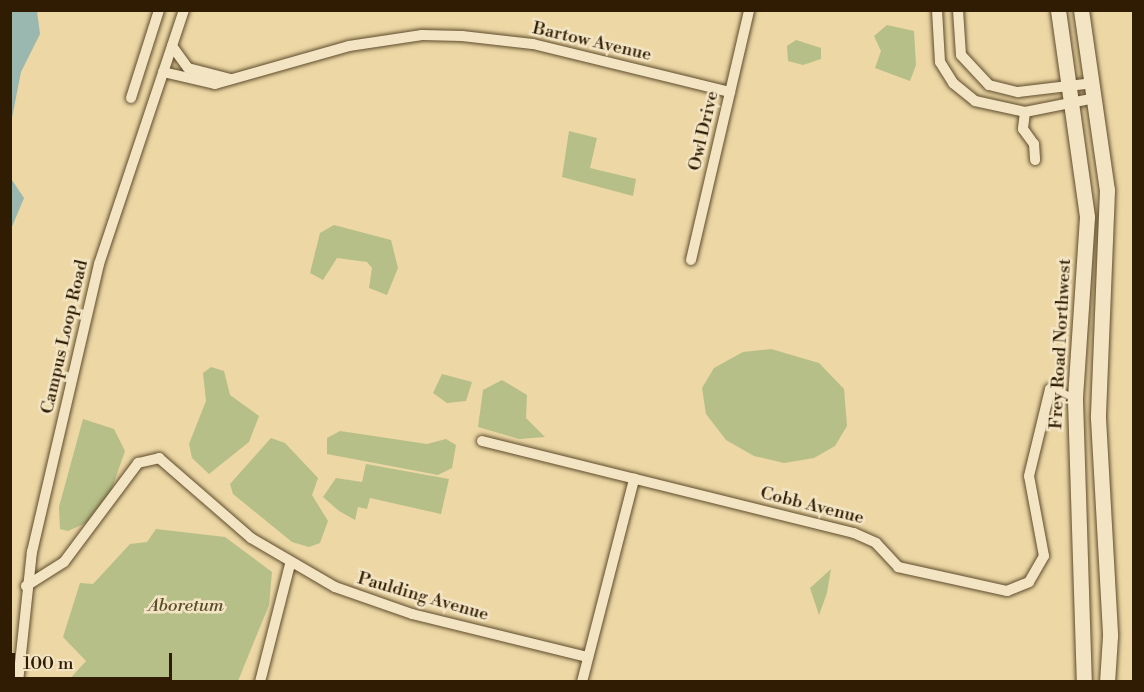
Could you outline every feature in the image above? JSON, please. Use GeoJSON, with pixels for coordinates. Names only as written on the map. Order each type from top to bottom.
{"type":"FeatureCollection","features":[{"type":"Feature","properties":{"kind":"main road","name":"Frey Road Northwest"},"geometry":{"type":"LineString","coordinates":[[1058,10],[1087,217],[1075,399],[1086,615],[1084,681]]}},
{"type":"Feature","properties":{"kind":"main road"},"geometry":{"type":"LineString","coordinates":[[1081,10],[1107,190],[1098,418],[1110,636],[1107,681]]}},
{"type":"Feature","properties":{"kind":"street"},"geometry":{"type":"LineString","coordinates":[[131,98],[159,10]]}},
{"type":"Feature","properties":{"kind":"street","name":"Campus Loop Road"},"geometry":{"type":"LineString","coordinates":[[18,681],[26,586],[108,230],[184,10]]}},
{"type":"Feature","properties":{"kind":"street","name":"Owl Drive"},"geometry":{"type":"LineString","coordinates":[[691,260],[749,10]]}},
{"type":"Feature","properties":{"kind":"street"},"geometry":{"type":"LineString","coordinates":[[937,10],[937,56],[953,83],[981,104],[1025,112],[1071,94]]}},
{"type":"Feature","properties":{"kind":"street"},"geometry":{"type":"LineString","coordinates":[[958,10],[958,47],[984,82],[1018,92],[1071,94],[1094,91]]}},
{"type":"Feature","properties":{"kind":"street","name":"Bartow Avenue"},"geometry":{"type":"LineString","coordinates":[[163,72],[215,84],[236,80],[349,46],[422,35],[462,36],[533,44],[730,92]]}},
{"type":"Feature","properties":{"kind":"street"},"geometry":{"type":"LineString","coordinates":[[172,46],[188,68],[236,80]]}},
{"type":"Feature","properties":{"kind":"street"},"geometry":{"type":"LineString","coordinates":[[1025,112],[1023,129],[1034,144],[1035,160]]}},
{"type":"Feature","properties":{"kind":"street","name":"Cobb Avenue"},"geometry":{"type":"LineString","coordinates":[[482,441],[862,535],[898,567],[992,591],[1013,590],[1033,577],[1044,556],[1029,476],[1050,389],[1075,399]]}},
{"type":"Feature","properties":{"kind":"street","name":"Paulding Avenue"},"geometry":{"type":"LineString","coordinates":[[26,586],[64,562],[135,465],[151,457],[168,462],[224,517],[290,564],[384,606],[587,657]]}},
{"type":"Feature","properties":{"kind":"street"},"geometry":{"type":"LineString","coordinates":[[582,681],[634,479]]}},
{"type":"Feature","properties":{"kind":"street"},"geometry":{"type":"LineString","coordinates":[[261,681],[290,564]]}},
{"type":"Feature","properties":{"kind":"green space"},"geometry":{"type":"Polygon","coordinates":[[[887,25],[914,31],[916,65],[910,81],[875,68],[881,51],[874,36],[887,25]]]}},
{"type":"Feature","properties":{"kind":"green space"},"geometry":{"type":"Polygon","coordinates":[[[796,40],[821,48],[821,59],[803,65],[788,61],[787,46],[796,40]]]}},
{"type":"Feature","properties":{"kind":"green space"},"geometry":{"type":"Polygon","coordinates":[[[569,131],[597,138],[590,168],[636,179],[633,196],[562,177],[569,131]]]}},
{"type":"Feature","properties":{"kind":"green space"},"geometry":{"type":"Polygon","coordinates":[[[334,225],[391,240],[398,268],[387,295],[369,288],[372,268],[367,262],[337,258],[323,280],[310,273],[320,233],[334,225]]]}},
{"type":"Feature","properties":{"kind":"green space"},"geometry":{"type":"Polygon","coordinates":[[[771,349],[819,363],[844,389],[847,426],[835,446],[814,458],[784,463],[754,456],[726,440],[706,414],[702,388],[714,368],[743,352],[771,349]]]}},
{"type":"Feature","properties":{"kind":"green space"},"geometry":{"type":"Polygon","coordinates":[[[211,367],[224,371],[230,395],[259,416],[249,442],[209,474],[192,458],[189,444],[206,401],[203,373],[211,367]]]}},
{"type":"Feature","properties":{"kind":"green space"},"geometry":{"type":"Polygon","coordinates":[[[442,374],[472,382],[466,401],[447,403],[433,393],[442,374]]]}},
{"type":"Feature","properties":{"kind":"green space"},"geometry":{"type":"Polygon","coordinates":[[[502,380],[527,395],[526,418],[545,437],[519,439],[478,427],[483,390],[502,380]]]}},
{"type":"Feature","properties":{"kind":"green space"},"geometry":{"type":"Polygon","coordinates":[[[83,419],[114,429],[125,451],[111,491],[86,523],[68,531],[60,529],[59,507],[83,419]]]}},
{"type":"Feature","properties":{"kind":"green space"},"geometry":{"type":"Polygon","coordinates":[[[340,431],[427,444],[446,439],[456,445],[452,468],[438,475],[327,454],[327,438],[340,431]]]}},
{"type":"Feature","properties":{"kind":"green space"},"geometry":{"type":"Polygon","coordinates":[[[271,438],[285,443],[318,478],[312,495],[328,521],[320,543],[309,547],[292,542],[233,494],[230,484],[271,438]]]}},
{"type":"Feature","properties":{"kind":"green space"},"geometry":{"type":"Polygon","coordinates":[[[366,464],[449,479],[441,514],[370,498],[367,509],[358,507],[355,520],[339,511],[323,497],[336,478],[362,482],[366,464]]]}},
{"type":"Feature","properties":{"kind":"green space","name":"Aboretum"},"geometry":{"type":"Polygon","coordinates":[[[156,529],[225,537],[272,572],[269,605],[238,681],[68,681],[86,661],[63,637],[80,583],[93,584],[130,544],[147,542],[156,529]]]}},
{"type":"Feature","properties":{"kind":"green space"},"geometry":{"type":"Polygon","coordinates":[[[831,569],[827,593],[819,615],[810,588],[831,569]]]}},
{"type":"Feature","properties":{"kind":"water"},"geometry":{"type":"Polygon","coordinates":[[[11,10],[37,11],[40,34],[21,72],[11,123],[11,10]]]}},
{"type":"Feature","properties":{"kind":"water"},"geometry":{"type":"Polygon","coordinates":[[[10,177],[24,198],[11,229],[10,229],[10,177]]]}}]}
